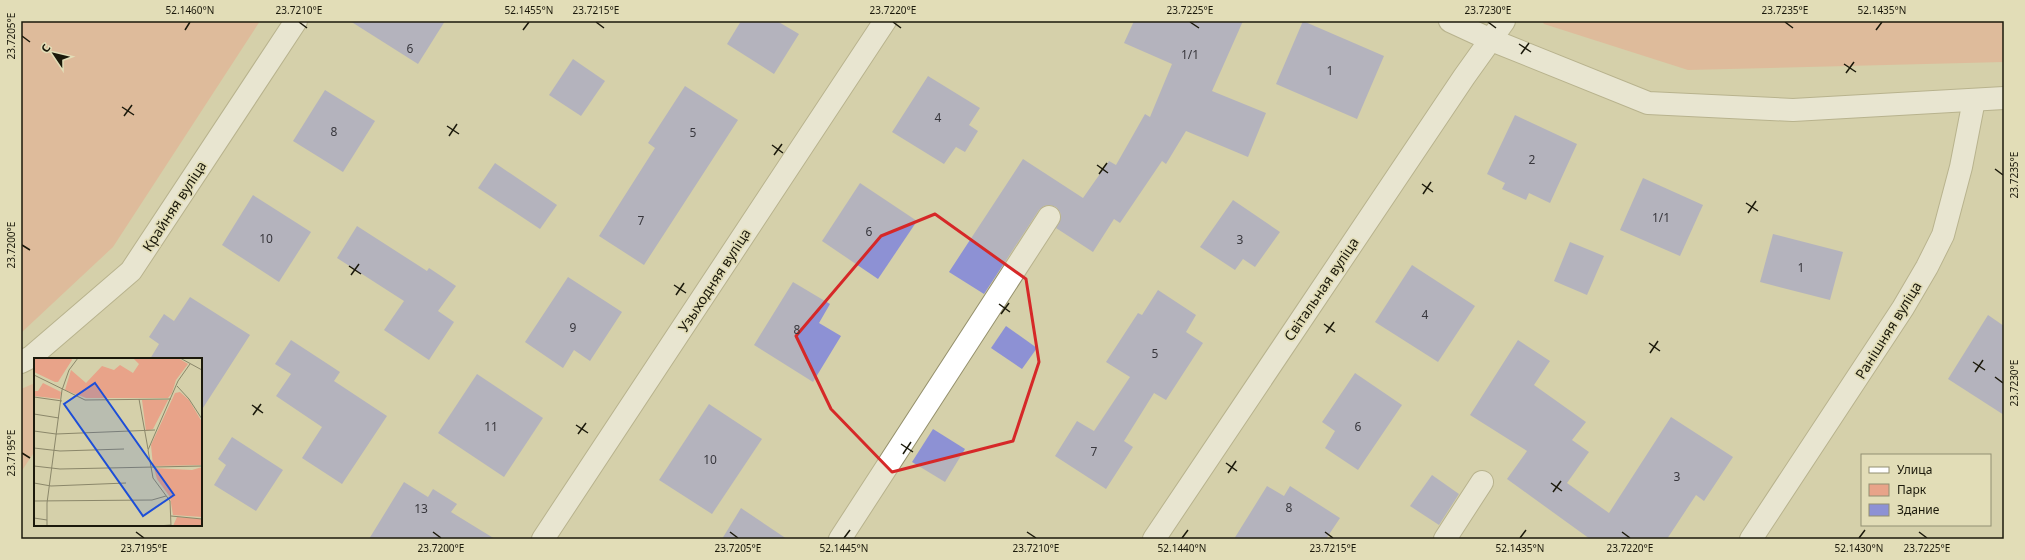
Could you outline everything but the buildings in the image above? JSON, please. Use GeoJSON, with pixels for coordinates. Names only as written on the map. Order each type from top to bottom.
{"type":"FeatureCollection","features":[{"type":"Feature","properties":{"kind":"street","name":"Крайняя вуліца"},"geometry":{"type":"LineString","coordinates":[[21,362],[31,357],[132,271],[296,21]]}},
{"type":"Feature","properties":{"kind":"street","name":"Узыходняя вуліца"},"geometry":{"type":"LineString","coordinates":[[543,539],[885,21]]}},
{"type":"Feature","properties":{"kind":"street"},"geometry":{"type":"LineString","coordinates":[[1450,21],[1489,39],[1648,103],[1793,110],[2004,98]]}},
{"type":"Feature","properties":{"kind":"street","name":"Світальная вуліца"},"geometry":{"type":"LineString","coordinates":[[1154,539],[1489,39],[1504,21]]}},
{"type":"Feature","properties":{"kind":"street","name":"Ранішняя вуліца"},"geometry":{"type":"LineString","coordinates":[[1751,539],[1903,308],[1927,267],[1942,235],[1961,168],[1974,100]]}},
{"type":"Feature","properties":{"kind":"street"},"geometry":{"type":"LineString","coordinates":[[840,539],[1049,217]]}},
{"type":"Feature","properties":{"kind":"street"},"geometry":{"type":"LineString","coordinates":[[1445,539],[1482,482]]}},
{"type":"Feature","properties":{"kind":"highlighted area"},"geometry":{"type":"Polygon","coordinates":[[[935,214],[1026,279],[1039,362],[1013,441],[892,472],[831,409],[796,336],[881,236],[935,214]]]}},
{"type":"Feature","properties":{"kind":"green space"},"geometry":{"type":"Polygon","coordinates":[[[21,21],[260,21],[113,247],[21,333],[21,21]]]}},
{"type":"Feature","properties":{"kind":"green space"},"geometry":{"type":"Polygon","coordinates":[[[1542,21],[2004,21],[2004,62],[1688,70],[1544,24],[1542,21]]]}},
{"type":"Feature","properties":{"kind":"green space"},"geometry":{"type":"Polygon","coordinates":[[[34,383],[34,452],[21,472],[21,389],[34,383]]]}}]}
